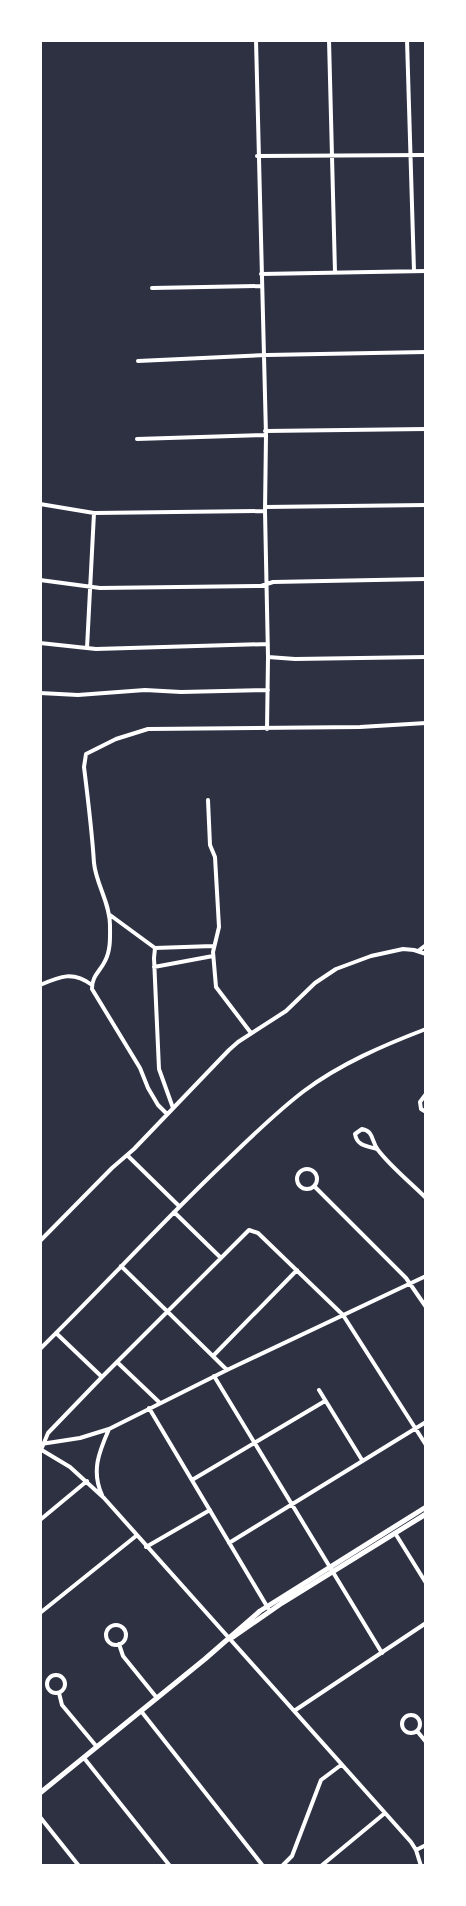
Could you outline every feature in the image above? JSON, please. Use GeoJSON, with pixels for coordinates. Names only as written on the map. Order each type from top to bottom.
{"type":"FeatureCollection","features":[{"type":"Feature","properties":{"kind":"main road"},"geometry":{"type":"LineString","coordinates":[[40,1792],[229,1639],[238,1629],[426,1507]]}},
{"type":"Feature","properties":{"kind":"main road"},"geometry":{"type":"LineString","coordinates":[[331,1568],[426,1514]]}},
{"type":"Feature","properties":{"kind":"street"},"geometry":{"type":"LineString","coordinates":[[256,40],[257,156],[266,433],[267,729]]}},
{"type":"Feature","properties":{"kind":"street"},"geometry":{"type":"LineString","coordinates":[[329,40],[335,272]]}},
{"type":"Feature","properties":{"kind":"street"},"geometry":{"type":"LineString","coordinates":[[407,40],[414,271]]}},
{"type":"Feature","properties":{"kind":"street"},"geometry":{"type":"LineString","coordinates":[[257,156],[426,155]]}},
{"type":"Feature","properties":{"kind":"street"},"geometry":{"type":"LineString","coordinates":[[261,274],[426,271]]}},
{"type":"Feature","properties":{"kind":"street"},"geometry":{"type":"LineString","coordinates":[[152,288],[261,286]]}},
{"type":"Feature","properties":{"kind":"street"},"geometry":{"type":"LineString","coordinates":[[138,361],[426,352]]}},
{"type":"Feature","properties":{"kind":"street"},"geometry":{"type":"LineString","coordinates":[[137,439],[426,429]]}},
{"type":"Feature","properties":{"kind":"street"},"geometry":{"type":"LineString","coordinates":[[40,504],[94,513],[426,505]]}},
{"type":"Feature","properties":{"kind":"street"},"geometry":{"type":"LineString","coordinates":[[87,648],[94,513]]}},
{"type":"Feature","properties":{"kind":"street"},"geometry":{"type":"LineString","coordinates":[[40,580],[89,587],[426,579]]}},
{"type":"Feature","properties":{"kind":"street"},"geometry":{"type":"LineString","coordinates":[[40,643],[87,648],[268,644]]}},
{"type":"Feature","properties":{"kind":"street"},"geometry":{"type":"LineString","coordinates":[[268,657],[295,659],[426,657]]}},
{"type":"Feature","properties":{"kind":"street"},"geometry":{"type":"LineString","coordinates":[[40,693],[78,695],[145,690],[181,692],[268,690]]}},
{"type":"Feature","properties":{"kind":"street"},"geometry":{"type":"LineString","coordinates":[[167,1114],[158,1105],[148,1088],[140,1068],[95,996],[92,985],[95,974],[105,962],[108,953],[110,914],[94,862],[94,843],[84,767],[86,754],[116,739],[148,729],[360,727],[426,723]]}},
{"type":"Feature","properties":{"kind":"street"},"geometry":{"type":"LineString","coordinates":[[208,800],[210,844],[215,857],[219,927],[213,946],[218,991],[244,1021],[251,1033]]}},
{"type":"Feature","properties":{"kind":"street"},"geometry":{"type":"LineString","coordinates":[[110,914],[155,948],[213,946]]}},
{"type":"Feature","properties":{"kind":"street"},"geometry":{"type":"LineString","coordinates":[[418,951],[426,945]]}},
{"type":"Feature","properties":{"kind":"street"},"geometry":{"type":"LineString","coordinates":[[155,948],[159,1069],[173,1108]]}},
{"type":"Feature","properties":{"kind":"street"},"geometry":{"type":"LineString","coordinates":[[40,1241],[229,1050],[286,1011],[315,983],[336,969],[379,954],[403,949],[426,954]]}},
{"type":"Feature","properties":{"kind":"street"},"geometry":{"type":"LineString","coordinates":[[154,967],[213,956]]}},
{"type":"Feature","properties":{"kind":"street"},"geometry":{"type":"LineString","coordinates":[[40,985],[55,978],[77,976],[92,985]]}},
{"type":"Feature","properties":{"kind":"street"},"geometry":{"type":"LineString","coordinates":[[40,1349],[179,1206],[267,1122],[305,1090],[375,1050],[426,1029]]}},
{"type":"Feature","properties":{"kind":"street"},"geometry":{"type":"LineString","coordinates":[[426,1094],[420,1102],[421,1109],[426,1112]]}},
{"type":"Feature","properties":{"kind":"street"},"geometry":{"type":"LineString","coordinates":[[377,1149],[357,1142],[355,1134],[362,1129],[369,1131],[377,1149],[426,1198]]}},
{"type":"Feature","properties":{"kind":"street"},"geometry":{"type":"LineString","coordinates":[[127,1155],[179,1206]]}},
{"type":"Feature","properties":{"kind":"street"},"geometry":{"type":"LineString","coordinates":[[306,1169],[313,1171],[317,1176],[315,1186],[306,1189],[300,1186],[297,1180],[300,1172],[306,1169]]}},
{"type":"Feature","properties":{"kind":"street"},"geometry":{"type":"LineString","coordinates":[[315,1186],[410,1283],[426,1307]]}},
{"type":"Feature","properties":{"kind":"street"},"geometry":{"type":"LineString","coordinates":[[174,1212],[220,1257]]}},
{"type":"Feature","properties":{"kind":"street"},"geometry":{"type":"LineString","coordinates":[[421,1866],[416,1850],[385,1813],[104,1498],[70,1467],[41,1449],[48,1433],[249,1230],[258,1233],[343,1315],[426,1445]]}},
{"type":"Feature","properties":{"kind":"street"},"geometry":{"type":"LineString","coordinates":[[121,1266],[226,1370]]}},
{"type":"Feature","properties":{"kind":"street"},"geometry":{"type":"LineString","coordinates":[[213,1356],[297,1270]]}},
{"type":"Feature","properties":{"kind":"street"},"geometry":{"type":"LineString","coordinates":[[42,1444],[80,1438],[109,1429],[226,1370],[426,1276]]}},
{"type":"Feature","properties":{"kind":"street"},"geometry":{"type":"LineString","coordinates":[[56,1333],[102,1377]]}},
{"type":"Feature","properties":{"kind":"street"},"geometry":{"type":"LineString","coordinates":[[117,1362],[160,1403]]}},
{"type":"Feature","properties":{"kind":"street"},"geometry":{"type":"LineString","coordinates":[[214,1376],[382,1653]]}},
{"type":"Feature","properties":{"kind":"street"},"geometry":{"type":"LineString","coordinates":[[319,1390],[362,1460]]}},
{"type":"Feature","properties":{"kind":"street"},"geometry":{"type":"LineString","coordinates":[[191,1480],[325,1401]]}},
{"type":"Feature","properties":{"kind":"street"},"geometry":{"type":"LineString","coordinates":[[149,1408],[268,1608]]}},
{"type":"Feature","properties":{"kind":"street"},"geometry":{"type":"LineString","coordinates":[[229,1543],[426,1422]]}},
{"type":"Feature","properties":{"kind":"street"},"geometry":{"type":"LineString","coordinates":[[104,1498],[96,1471],[98,1456],[109,1429]]}},
{"type":"Feature","properties":{"kind":"street"},"geometry":{"type":"LineString","coordinates":[[40,1520],[87,1481]]}},
{"type":"Feature","properties":{"kind":"street"},"geometry":{"type":"LineString","coordinates":[[146,1546],[210,1510]]}},
{"type":"Feature","properties":{"kind":"street"},"geometry":{"type":"LineString","coordinates":[[395,1533],[426,1583]]}},
{"type":"Feature","properties":{"kind":"street"},"geometry":{"type":"LineString","coordinates":[[41,1612],[136,1536]]}},
{"type":"Feature","properties":{"kind":"street"},"geometry":{"type":"LineString","coordinates":[[294,1711],[426,1623]]}},
{"type":"Feature","properties":{"kind":"street"},"geometry":{"type":"LineString","coordinates":[[114,1626],[123,1628],[126,1634],[124,1641],[119,1644],[110,1643],[107,1638],[109,1629],[114,1626]]}},
{"type":"Feature","properties":{"kind":"street"},"geometry":{"type":"LineString","coordinates":[[119,1644],[123,1656],[157,1698]]}},
{"type":"Feature","properties":{"kind":"street"},"geometry":{"type":"LineString","coordinates":[[52,1676],[59,1676],[64,1681],[65,1687],[59,1693],[52,1693],[48,1689],[47,1680],[52,1676]]}},
{"type":"Feature","properties":{"kind":"street"},"geometry":{"type":"LineString","coordinates":[[59,1693],[62,1706],[97,1747]]}},
{"type":"Feature","properties":{"kind":"street"},"geometry":{"type":"LineString","coordinates":[[141,1711],[263,1866]]}},
{"type":"Feature","properties":{"kind":"street"},"geometry":{"type":"LineString","coordinates":[[410,1714],[418,1717],[420,1726],[417,1731],[411,1733],[405,1731],[402,1722],[405,1716],[410,1714]]}},
{"type":"Feature","properties":{"kind":"street"},"geometry":{"type":"LineString","coordinates":[[417,1731],[426,1742]]}},
{"type":"Feature","properties":{"kind":"street"},"geometry":{"type":"LineString","coordinates":[[84,1758],[170,1866]]}},
{"type":"Feature","properties":{"kind":"street"},"geometry":{"type":"LineString","coordinates":[[282,1866],[292,1856],[321,1780],[341,1765]]}},
{"type":"Feature","properties":{"kind":"street"},"geometry":{"type":"LineString","coordinates":[[321,1866],[385,1813]]}},
{"type":"Feature","properties":{"kind":"street"},"geometry":{"type":"LineString","coordinates":[[40,1816],[79,1866]]}},
{"type":"Feature","properties":{"kind":"street"},"geometry":{"type":"LineString","coordinates":[[416,1850],[426,1845]]}}]}
